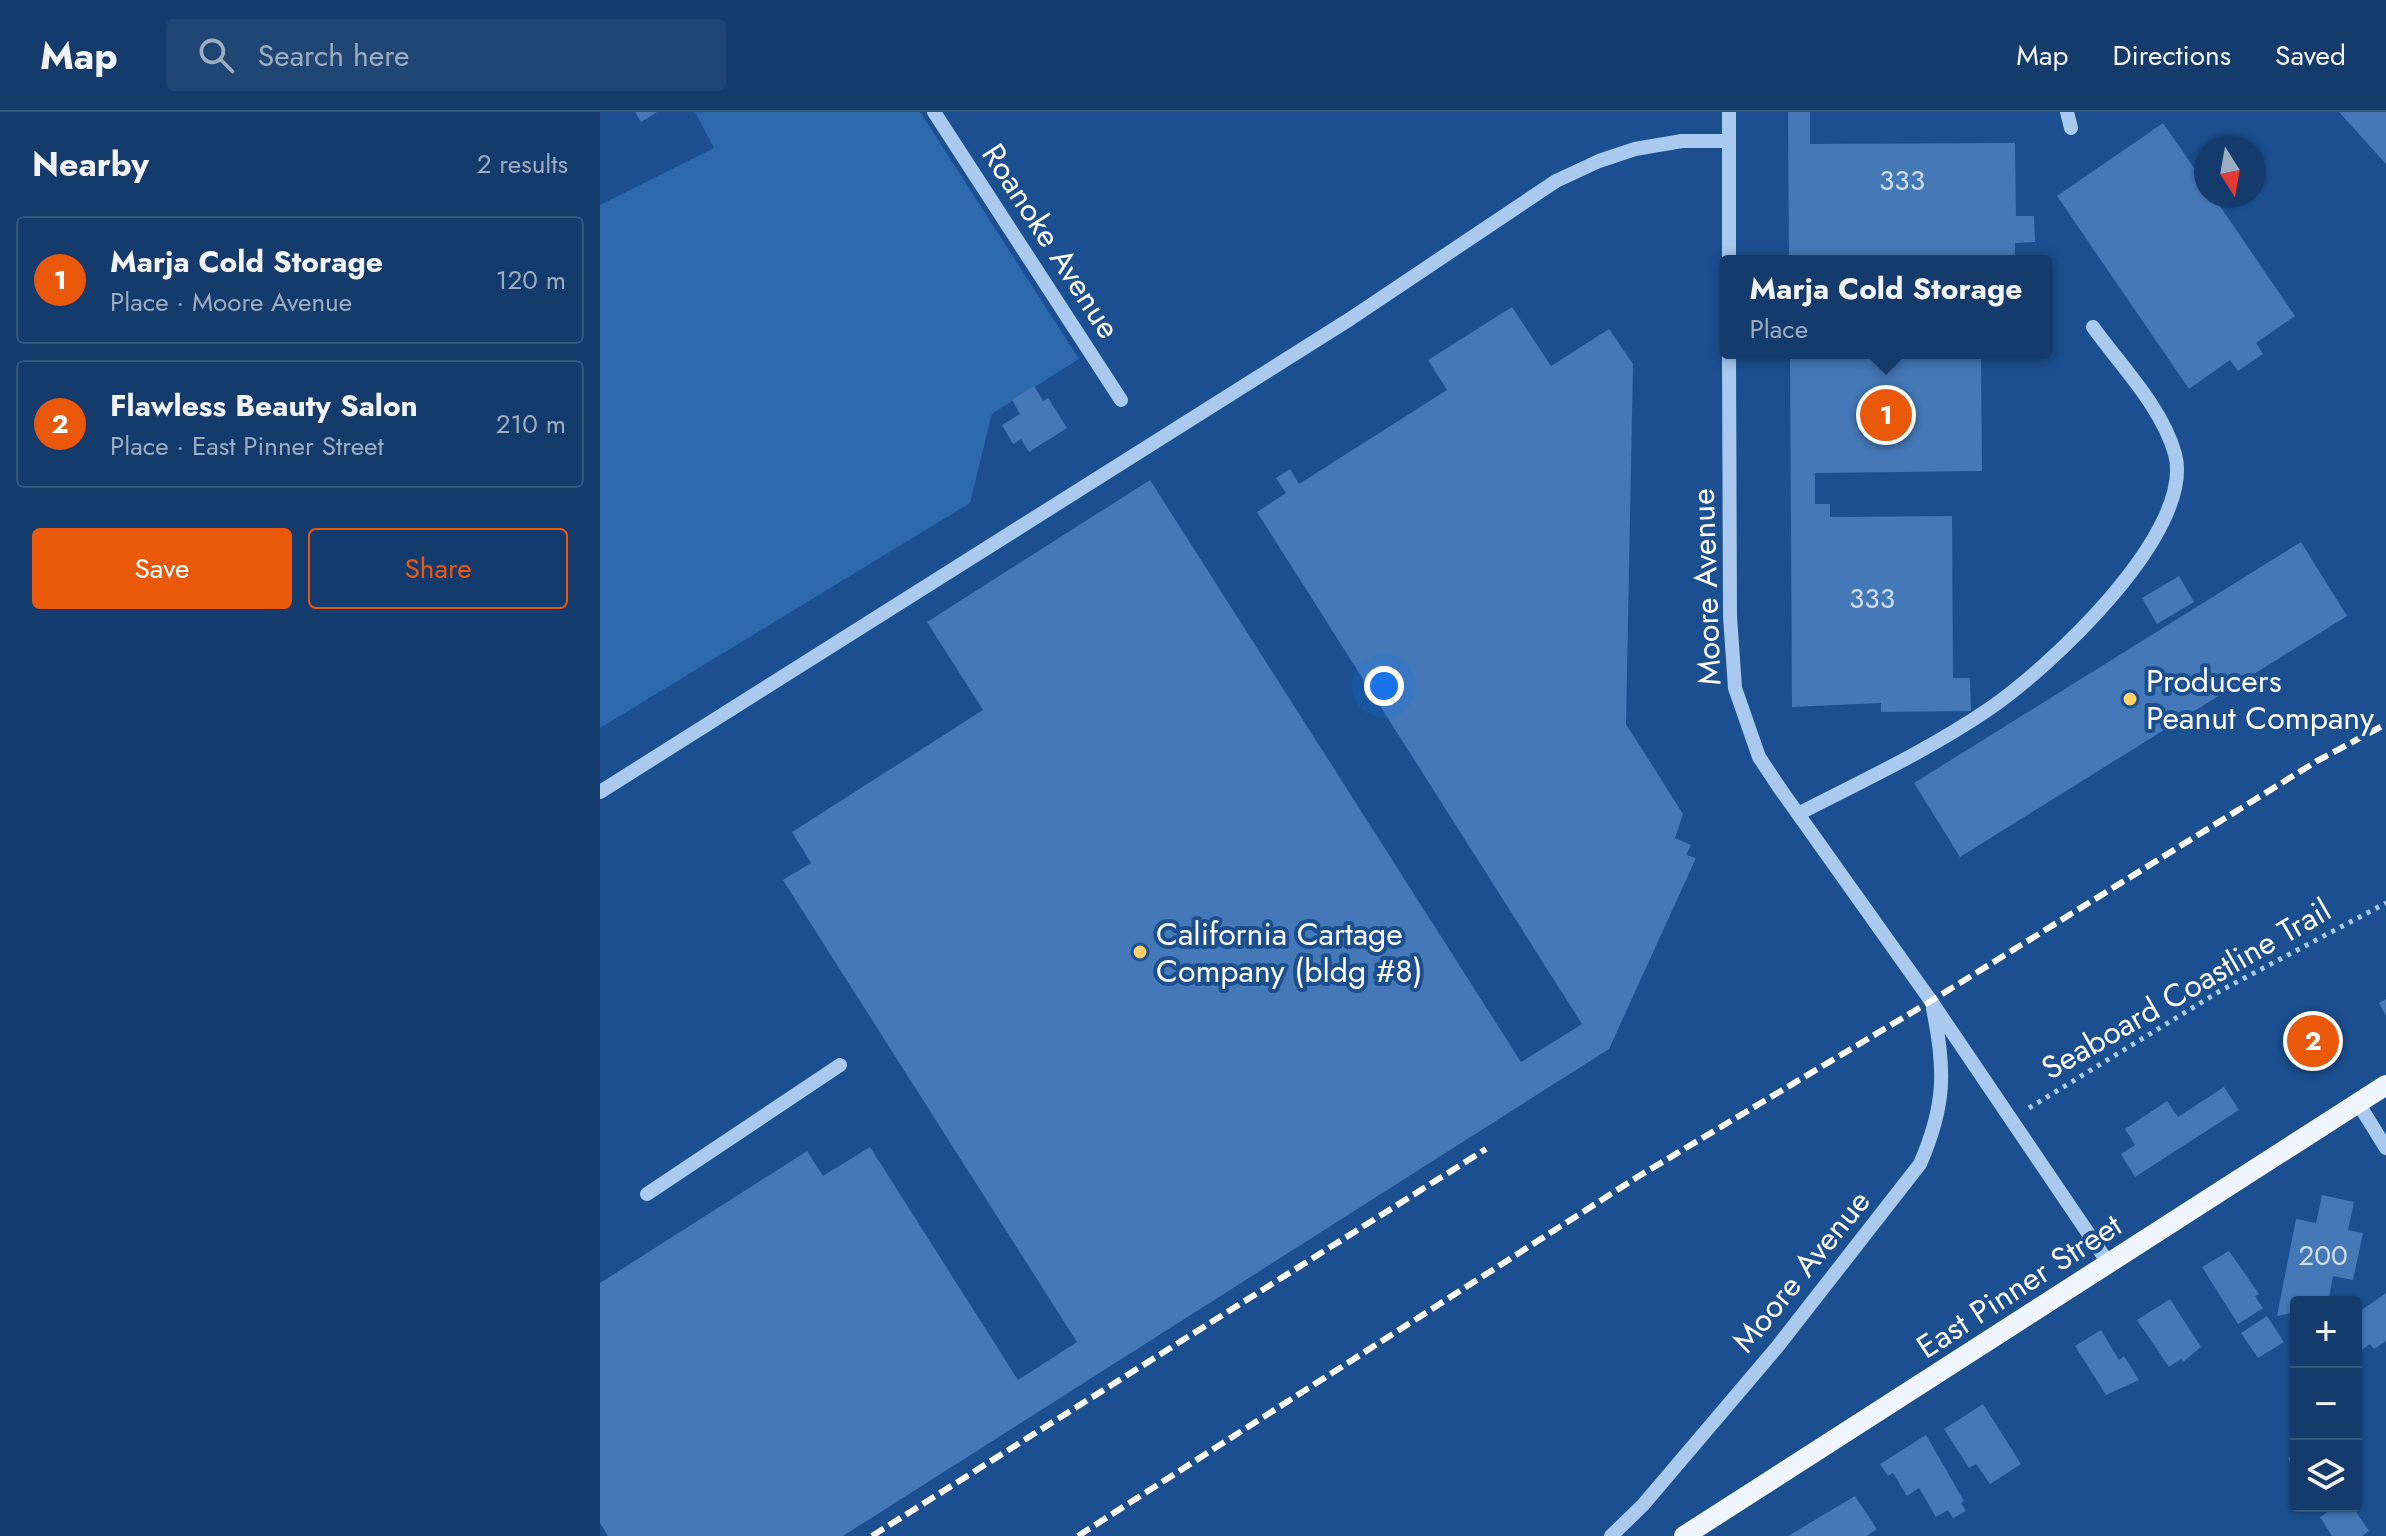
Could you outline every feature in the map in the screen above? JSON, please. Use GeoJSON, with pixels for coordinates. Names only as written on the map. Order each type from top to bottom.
{"type":"FeatureCollection","features":[{"type":"Feature","properties":{"kind":"main road","name":"East Pinner Street"},"geometry":{"type":"LineString","coordinates":[[1692,1534],[2386,1085]]}},
{"type":"Feature","properties":{"kind":"street","name":"Roanoke Avenue"},"geometry":{"type":"LineString","coordinates":[[934,112],[1121,400]]}},
{"type":"Feature","properties":{"kind":"street"},"geometry":{"type":"LineString","coordinates":[[1729,112],[1729,255]]}},
{"type":"Feature","properties":{"kind":"street"},"geometry":{"type":"LineString","coordinates":[[2067,112],[2071,128]]}},
{"type":"Feature","properties":{"kind":"street"},"geometry":{"type":"LineString","coordinates":[[600,792],[1350,319],[1556,181],[1635,149],[1682,141],[1729,141]]}},
{"type":"Feature","properties":{"kind":"street"},"geometry":{"type":"LineString","coordinates":[[1798,814],[1932,744],[1990,709],[2032,675],[2085,624],[2128,577],[2157,538],[2172,499],[2176,456],[2161,421],[2093,327]]}},
{"type":"Feature","properties":{"kind":"street","name":"Moore Avenue"},"geometry":{"type":"LineString","coordinates":[[1729,359],[1730,616],[1735,688],[1759,757],[1931,1001],[2109,1264]]}},
{"type":"Feature","properties":{"kind":"street","name":"Moore Avenue"},"geometry":{"type":"LineString","coordinates":[[1611,1536],[1643,1505],[1778,1346],[1920,1164],[1935,1130],[1941,1101],[1943,1063],[1931,1001]]}},
{"type":"Feature","properties":{"kind":"street"},"geometry":{"type":"LineString","coordinates":[[647,1194],[840,1065]]}},
{"type":"Feature","properties":{"kind":"street"},"geometry":{"type":"LineString","coordinates":[[2358,1103],[2386,1148]]}},
{"type":"Feature","properties":{"kind":"path","name":"Seaboard Coastline Trail"},"geometry":{"type":"LineString","coordinates":[[2011,1120],[2220,991],[2386,903]]}},
{"type":"Feature","properties":{"kind":"shaded area"},"geometry":{"type":"Polygon","coordinates":[[[695,112],[920,112],[1079,359],[992,414],[970,503],[600,728],[600,205],[714,148],[695,112]]]}},
{"type":"Feature","properties":{"kind":"building"},"geometry":{"type":"Polygon","coordinates":[[[635,112],[657,112],[641,122],[635,112]]]}},
{"type":"Feature","properties":{"kind":"building"},"geometry":{"type":"Polygon","coordinates":[[[1788,112],[1810,112],[1810,144],[2015,143],[2016,216],[2034,216],[2035,242],[2015,243],[2015,255],[1789,255],[1788,112]]]}},
{"type":"Feature","properties":{"kind":"building"},"geometry":{"type":"Polygon","coordinates":[[[2339,112],[2386,112],[2386,164],[2339,112]]]}},
{"type":"Feature","properties":{"kind":"building"},"geometry":{"type":"Polygon","coordinates":[[[2163,123],[2194,168],[2194,208],[2221,208],[2295,316],[2256,343],[2263,354],[2238,371],[2230,360],[2189,389],[2057,196],[2163,123]]]}},
{"type":"Feature","properties":{"kind":"building","name":"California Cartage Company (bldg #8)"},"geometry":{"type":"Polygon","coordinates":[[[1512,307],[1551,366],[1609,329],[1633,364],[1626,724],[1683,814],[1675,838],[1691,845],[1686,855],[1696,858],[1609,1049],[843,1536],[608,1536],[600,1523],[600,1283],[807,1151],[823,1176],[870,1147],[1018,1380],[1077,1342],[783,880],[811,863],[792,832],[983,710],[927,622],[1150,480],[1521,1062],[1582,1024],[1257,512],[1286,493],[1276,478],[1290,469],[1299,484],[1447,390],[1428,360],[1512,307]]]}},
{"type":"Feature","properties":{"kind":"building"},"geometry":{"type":"Polygon","coordinates":[[[1790,359],[1981,359],[1982,471],[1815,473],[1815,504],[1830,504],[1830,517],[1952,516],[1953,678],[1970,678],[1971,711],[1881,712],[1881,703],[1792,707],[1790,359]]]}},
{"type":"Feature","properties":{"kind":"building"},"geometry":{"type":"Polygon","coordinates":[[[1034,386],[1043,401],[1048,398],[1067,428],[1029,452],[1021,439],[1013,444],[1002,425],[1020,414],[1012,400],[1034,386]]]}},
{"type":"Feature","properties":{"kind":"building","name":"Producers Peanut Company"},"geometry":{"type":"Polygon","coordinates":[[[2301,542],[2347,616],[1960,857],[1914,783],[2301,542]]]}},
{"type":"Feature","properties":{"kind":"building"},"geometry":{"type":"Polygon","coordinates":[[[2179,576],[2194,602],[2157,624],[2142,598],[2179,576]]]}},
{"type":"Feature","properties":{"kind":"building"},"geometry":{"type":"Polygon","coordinates":[[[2386,999],[2386,1016],[2379,1003],[2386,999]]]}},
{"type":"Feature","properties":{"kind":"building"},"geometry":{"type":"Polygon","coordinates":[[[2317,1021],[2333,1046],[2306,1062],[2293,1036],[2317,1021]]]}},
{"type":"Feature","properties":{"kind":"building"},"geometry":{"type":"Polygon","coordinates":[[[2224,1087],[2239,1110],[2135,1177],[2121,1154],[2135,1145],[2125,1129],[2167,1101],[2178,1117],[2224,1087]]]}},
{"type":"Feature","properties":{"kind":"building"},"geometry":{"type":"Polygon","coordinates":[[[2322,1195],[2354,1202],[2348,1230],[2363,1233],[2353,1280],[2333,1276],[2329,1296],[2290,1296],[2290,1313],[2277,1316],[2296,1219],[2316,1223],[2322,1195]]]}},
{"type":"Feature","properties":{"kind":"building"},"geometry":{"type":"Polygon","coordinates":[[[2229,1251],[2259,1294],[2255,1296],[2263,1308],[2238,1324],[2202,1267],[2229,1251]]]}},
{"type":"Feature","properties":{"kind":"building"},"geometry":{"type":"Polygon","coordinates":[[[2386,1293],[2386,1341],[2374,1349],[2370,1344],[2362,1350],[2362,1310],[2386,1293]]]}},
{"type":"Feature","properties":{"kind":"building"},"geometry":{"type":"Polygon","coordinates":[[[2170,1299],[2201,1347],[2183,1362],[2181,1359],[2169,1367],[2137,1320],[2170,1299]]]}},
{"type":"Feature","properties":{"kind":"building"},"geometry":{"type":"Polygon","coordinates":[[[2267,1316],[2284,1342],[2258,1358],[2241,1333],[2267,1316]]]}},
{"type":"Feature","properties":{"kind":"building"},"geometry":{"type":"Polygon","coordinates":[[[2101,1330],[2119,1360],[2124,1356],[2139,1380],[2106,1395],[2075,1346],[2101,1330]]]}},
{"type":"Feature","properties":{"kind":"building"},"geometry":{"type":"Polygon","coordinates":[[[1983,1404],[2021,1464],[1990,1484],[1976,1464],[1969,1468],[1944,1429],[1983,1404]]]}},
{"type":"Feature","properties":{"kind":"building"},"geometry":{"type":"Polygon","coordinates":[[[1926,1435],[1964,1501],[1961,1503],[1966,1511],[1953,1518],[1948,1510],[1936,1517],[1919,1488],[1907,1496],[1893,1473],[1888,1476],[1880,1464],[1926,1435]]]}},
{"type":"Feature","properties":{"kind":"building"},"geometry":{"type":"Polygon","coordinates":[[[1855,1496],[1877,1529],[1867,1536],[1788,1536],[1855,1496]]]}},
{"type":"Feature","properties":{"kind":"building"},"geometry":{"type":"Polygon","coordinates":[[[2327,1512],[2356,1512],[2369,1531],[2362,1536],[2332,1536],[2320,1517],[2327,1512]]]}},
{"type":"Feature","properties":{"kind":"railway"},"geometry":{"type":"LineString","coordinates":[[1078,1536],[1639,1176],[1931,1001],[2317,761],[2386,724]]}},
{"type":"Feature","properties":{"kind":"railway"},"geometry":{"type":"LineString","coordinates":[[872,1536],[1486,1149]]}},
{"type":"Feature","properties":{"kind":"place","name":"Marja Cold Storage"},"geometry":{"type":"Point","coordinates":[1886,415]}},
{"type":"Feature","properties":{"kind":"place","name":"Producers Peanut Company"},"geometry":{"type":"Point","coordinates":[2130,699]}},
{"type":"Feature","properties":{"kind":"place","name":"California Cartage Company (bldg #8)"},"geometry":{"type":"Point","coordinates":[1140,952]}},
{"type":"Feature","properties":{"kind":"place","name":"Flawless Beauty Salon"},"geometry":{"type":"Point","coordinates":[2313,1041]}}]}
